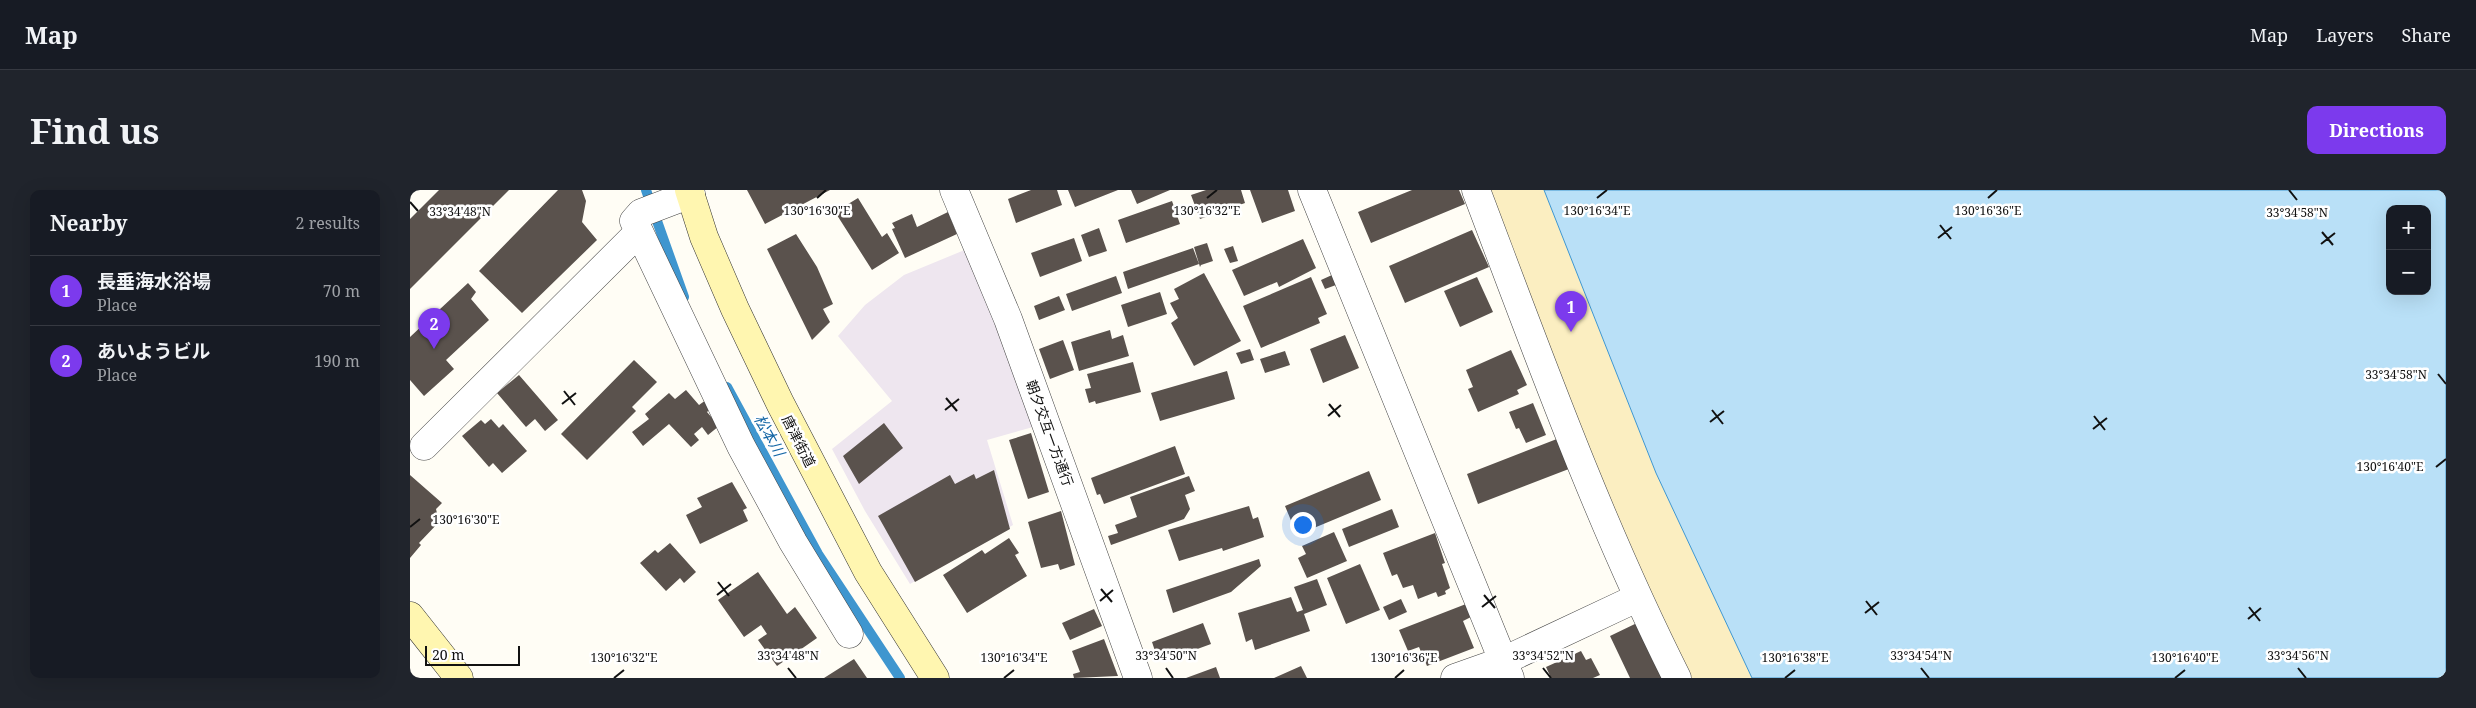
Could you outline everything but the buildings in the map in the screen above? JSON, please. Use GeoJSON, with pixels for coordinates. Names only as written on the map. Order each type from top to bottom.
{"type":"FeatureCollection","features":[{"type":"Feature","properties":{"kind":"street","name":"朝夕交互一方通行"},"geometry":{"type":"LineString","coordinates":[[954,190],[1008,319],[1138,678]]}},
{"type":"Feature","properties":{"kind":"street"},"geometry":{"type":"LineString","coordinates":[[1312,190],[1507,670]]}},
{"type":"Feature","properties":{"kind":"street"},"geometry":{"type":"LineString","coordinates":[[1476,190],[1542,362],[1637,598],[1677,678]]}},
{"type":"Feature","properties":{"kind":"street"},"geometry":{"type":"LineString","coordinates":[[424,446],[640,223],[690,192]]}},
{"type":"Feature","properties":{"kind":"street","name":"唐津街道"},"geometry":{"type":"LineString","coordinates":[[690,192],[704,237],[727,291],[780,403],[868,572],[935,678]]}},
{"type":"Feature","properties":{"kind":"street"},"geometry":{"type":"LineString","coordinates":[[640,223],[741,446],[793,542],[849,634]]}},
{"type":"Feature","properties":{"kind":"street"},"geometry":{"type":"LineString","coordinates":[[1456,678],[1507,670],[1637,598]]}},
{"type":"Feature","properties":{"kind":"street"},"geometry":{"type":"LineString","coordinates":[[410,616],[459,678]]}},
{"type":"Feature","properties":{"kind":"shaded area"},"geometry":{"type":"Polygon","coordinates":[[[967,249],[999,319],[1033,427],[987,440],[1013,525],[910,584],[865,511],[832,449],[892,401],[838,336],[865,305],[904,275],[967,249]]]}},
{"type":"Feature","properties":{"kind":"sand"},"geometry":{"type":"Polygon","coordinates":[[[1485,190],[1544,190],[1656,473],[1752,678],[1692,678],[1637,564],[1485,190]]]}},
{"type":"Feature","properties":{"kind":"water"},"geometry":{"type":"Polygon","coordinates":[[[1544,190],[2446,190],[2446,678],[1752,678],[1656,473],[1544,190]]]}},
{"type":"Feature","properties":{"kind":"waterway","name":"松本川"},"geometry":{"type":"LineString","coordinates":[[646,190],[684,297]]}},
{"type":"Feature","properties":{"kind":"waterway","name":"松本川"},"geometry":{"type":"LineString","coordinates":[[727,387],[818,554],[900,678]]}},
{"type":"Feature","properties":{"kind":"place","name":"長垂海水浴場"},"geometry":{"type":"Point","coordinates":[1571,332]}},
{"type":"Feature","properties":{"kind":"place","name":"あいようビル"},"geometry":{"type":"Point","coordinates":[434,349]}}]}
